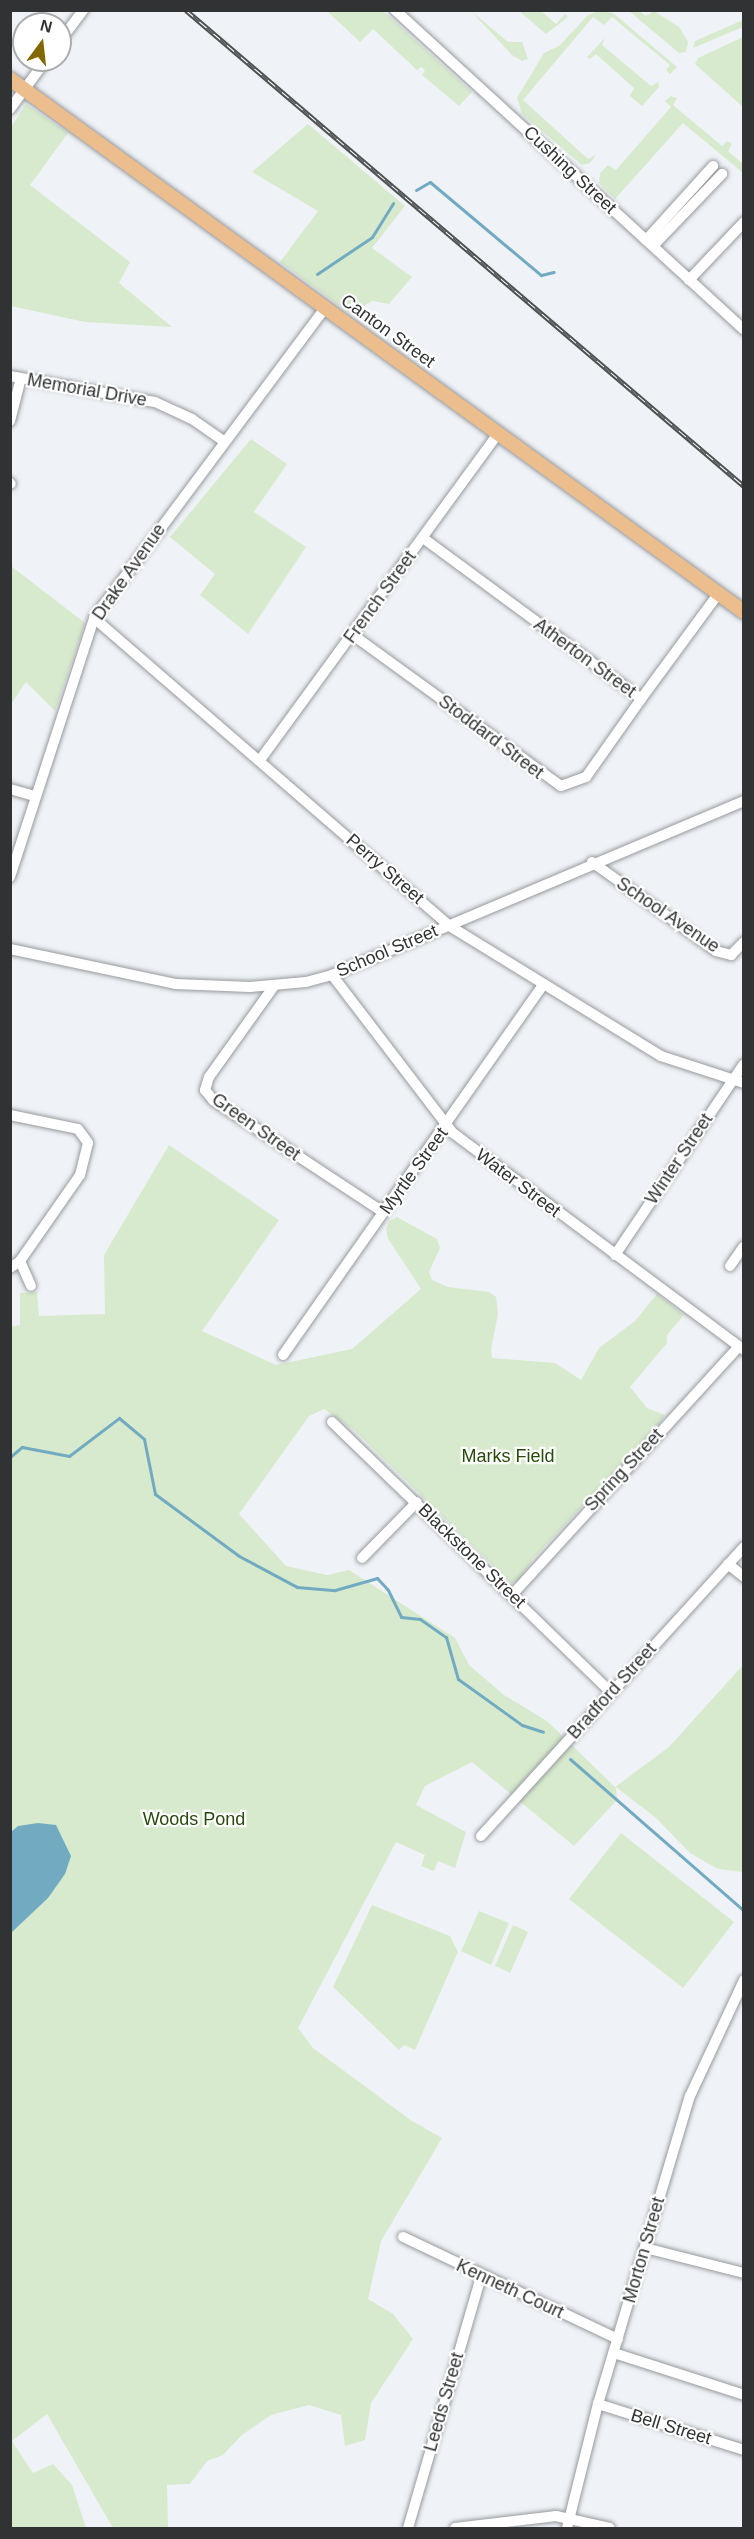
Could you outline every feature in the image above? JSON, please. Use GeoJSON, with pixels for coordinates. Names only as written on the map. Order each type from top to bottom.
{"type":"FeatureCollection","features":[{"type":"Feature","properties":{"kind":"main road","name":"Canton Street"},"geometry":{"type":"LineString","coordinates":[[10,80],[744,612]]}},
{"type":"Feature","properties":{"kind":"street"},"geometry":{"type":"LineString","coordinates":[[72,25],[83,10]]}},
{"type":"Feature","properties":{"kind":"street","name":"Cushing Street"},"geometry":{"type":"LineString","coordinates":[[395,10],[744,330]]}},
{"type":"Feature","properties":{"kind":"street"},"geometry":{"type":"LineString","coordinates":[[10,109],[37,72]]}},
{"type":"Feature","properties":{"kind":"street"},"geometry":{"type":"LineString","coordinates":[[649,243],[717,170]]}},
{"type":"Feature","properties":{"kind":"street"},"geometry":{"type":"LineString","coordinates":[[690,280],[744,222]]}},
{"type":"Feature","properties":{"kind":"street","name":"Drake Avenue"},"geometry":{"type":"LineString","coordinates":[[10,877],[94,618],[325,308]]}},
{"type":"Feature","properties":{"kind":"street"},"geometry":{"type":"LineString","coordinates":[[10,421],[16,377]]}},
{"type":"Feature","properties":{"kind":"street","name":"Memorial Drive"},"geometry":{"type":"LineString","coordinates":[[16,377],[155,402],[192,419],[225,442]]}},
{"type":"Feature","properties":{"kind":"street","name":"French Street"},"geometry":{"type":"LineString","coordinates":[[260,760],[498,434]]}},
{"type":"Feature","properties":{"kind":"street","name":"Atherton Street"},"geometry":{"type":"LineString","coordinates":[[423,538],[641,699],[718,594]]}},
{"type":"Feature","properties":{"kind":"street","name":"Perry Street"},"geometry":{"type":"LineString","coordinates":[[94,618],[448,924],[543,985],[661,1056],[738,1081]]}},
{"type":"Feature","properties":{"kind":"street","name":"Stoddard Street"},"geometry":{"type":"LineString","coordinates":[[353,635],[561,786],[586,777],[641,699]]}},
{"type":"Feature","properties":{"kind":"street"},"geometry":{"type":"LineString","coordinates":[[10,789],[35,796]]}},
{"type":"Feature","properties":{"kind":"street","name":"School Street"},"geometry":{"type":"LineString","coordinates":[[10,949],[176,984],[274,986],[332,975],[592,862],[744,801]]}},
{"type":"Feature","properties":{"kind":"street","name":"School Avenue"},"geometry":{"type":"LineString","coordinates":[[592,862],[716,951],[731,955],[744,942]]}},
{"type":"Feature","properties":{"kind":"street","name":"Water Street"},"geometry":{"type":"LineString","coordinates":[[332,975],[447,1126],[474,1151],[741,1348]]}},
{"type":"Feature","properties":{"kind":"street","name":"Myrtle Street"},"geometry":{"type":"LineString","coordinates":[[284,1355],[383,1212],[447,1126],[543,985]]}},
{"type":"Feature","properties":{"kind":"street","name":"Green Street"},"geometry":{"type":"LineString","coordinates":[[274,986],[208,1077],[205,1090],[213,1100],[383,1212]]}},
{"type":"Feature","properties":{"kind":"street","name":"Winter Street"},"geometry":{"type":"LineString","coordinates":[[615,1255],[738,1081],[744,1064]]}},
{"type":"Feature","properties":{"kind":"street"},"geometry":{"type":"LineString","coordinates":[[10,1115],[78,1129],[88,1143],[83,1170],[20,1261],[10,1268]]}},
{"type":"Feature","properties":{"kind":"street"},"geometry":{"type":"LineString","coordinates":[[730,1266],[744,1246]]}},
{"type":"Feature","properties":{"kind":"street"},"geometry":{"type":"LineString","coordinates":[[20,1261],[31,1286]]}},
{"type":"Feature","properties":{"kind":"street","name":"Spring Street"},"geometry":{"type":"LineString","coordinates":[[513,1596],[741,1348]]}},
{"type":"Feature","properties":{"kind":"street","name":"Blackstone Street"},"geometry":{"type":"LineString","coordinates":[[332,1422],[611,1692]]}},
{"type":"Feature","properties":{"kind":"street"},"geometry":{"type":"LineString","coordinates":[[362,1558],[417,1502]]}},
{"type":"Feature","properties":{"kind":"street","name":"Bradford Street"},"geometry":{"type":"LineString","coordinates":[[481,1836],[744,1547]]}},
{"type":"Feature","properties":{"kind":"street"},"geometry":{"type":"LineString","coordinates":[[728,1564],[744,1577]]}},
{"type":"Feature","properties":{"kind":"street","name":"Morton Street"},"geometry":{"type":"LineString","coordinates":[[567,2529],[598,2404],[690,2096],[743,1982]]}},
{"type":"Feature","properties":{"kind":"street","name":"Kenneth Court"},"geometry":{"type":"LineString","coordinates":[[404,2237],[481,2276],[618,2339]]}},
{"type":"Feature","properties":{"kind":"street"},"geometry":{"type":"LineString","coordinates":[[645,2248],[744,2273]]}},
{"type":"Feature","properties":{"kind":"street","name":"Leeds Street"},"geometry":{"type":"LineString","coordinates":[[408,2529],[481,2276]]}},
{"type":"Feature","properties":{"kind":"street"},"geometry":{"type":"LineString","coordinates":[[614,2353],[744,2395]]}},
{"type":"Feature","properties":{"kind":"street","name":"Bell Street"},"geometry":{"type":"LineString","coordinates":[[598,2404],[744,2450]]}},
{"type":"Feature","properties":{"kind":"street"},"geometry":{"type":"LineString","coordinates":[[455,2529],[570,2517],[610,2529]]}},
{"type":"Feature","properties":{"kind":"green space"},"geometry":{"type":"Polygon","coordinates":[[[327,11],[383,11],[472,92],[459,106],[422,75],[425,70],[421,67],[417,70],[373,29],[360,42],[327,11]]]}},
{"type":"Feature","properties":{"kind":"green space"},"geometry":{"type":"Polygon","coordinates":[[[471,11],[508,42],[522,42],[528,59],[522,61],[512,55],[471,11]]]}},
{"type":"Feature","properties":{"kind":"green space"},"geometry":{"type":"Polygon","coordinates":[[[519,11],[541,11],[556,24],[565,14],[568,17],[546,34],[519,11]]]}},
{"type":"Feature","properties":{"kind":"green space"},"geometry":{"type":"Polygon","coordinates":[[[598,11],[613,13],[677,67],[670,74],[666,70],[670,65],[612,17],[604,25],[593,17],[523,100],[588,159],[596,155],[590,163],[582,165],[522,114],[517,98],[544,53],[559,46],[588,15],[598,11]]]}},
{"type":"Feature","properties":{"kind":"green space"},"geometry":{"type":"Polygon","coordinates":[[[629,11],[639,11],[646,16],[654,11],[679,27],[688,42],[686,52],[679,53],[629,11]]]}},
{"type":"Feature","properties":{"kind":"green space"},"geometry":{"type":"Polygon","coordinates":[[[743,20],[743,27],[693,48],[695,41],[743,20]]]}},
{"type":"Feature","properties":{"kind":"green space"},"geometry":{"type":"Polygon","coordinates":[[[743,37],[743,107],[695,64],[698,58],[743,37]]]}},
{"type":"Feature","properties":{"kind":"green space"},"geometry":{"type":"Polygon","coordinates":[[[605,38],[602,45],[651,86],[658,82],[659,87],[642,106],[630,96],[634,88],[596,54],[590,59],[587,57],[605,38]]]}},
{"type":"Feature","properties":{"kind":"green space"},"geometry":{"type":"Polygon","coordinates":[[[671,96],[677,98],[673,105],[722,146],[727,141],[732,144],[728,151],[743,164],[743,173],[683,123],[615,199],[599,183],[600,173],[608,165],[616,170],[671,107],[665,101],[671,96]]]}},
{"type":"Feature","properties":{"kind":"green space"},"geometry":{"type":"Polygon","coordinates":[[[26,104],[68,133],[30,185],[130,262],[119,283],[172,327],[85,322],[11,306],[11,127],[26,104]]]}},
{"type":"Feature","properties":{"kind":"green space"},"geometry":{"type":"Polygon","coordinates":[[[308,124],[405,206],[372,248],[412,277],[389,304],[372,301],[351,314],[280,262],[318,211],[252,172],[308,124]]]}},
{"type":"Feature","properties":{"kind":"green space"},"geometry":{"type":"Polygon","coordinates":[[[251,439],[287,464],[254,512],[306,547],[248,634],[200,595],[215,574],[170,537],[251,439]]]}},
{"type":"Feature","properties":{"kind":"green space"},"geometry":{"type":"Polygon","coordinates":[[[11,566],[85,623],[55,711],[26,682],[11,704],[11,566]]]}},
{"type":"Feature","properties":{"kind":"green space"},"geometry":{"type":"Polygon","coordinates":[[[169,1145],[279,1220],[202,1331],[276,1365],[352,1349],[421,1289],[388,1239],[386,1229],[389,1221],[397,1217],[437,1239],[440,1248],[429,1272],[432,1280],[448,1287],[489,1292],[496,1297],[498,1314],[491,1349],[492,1358],[555,1363],[581,1380],[599,1348],[635,1321],[657,1294],[684,1315],[667,1335],[667,1343],[630,1387],[647,1408],[665,1415],[533,1559],[518,1581],[511,1583],[354,1430],[324,1409],[309,1416],[239,1514],[286,1566],[327,1575],[349,1570],[455,1638],[469,1665],[504,1695],[547,1721],[615,1787],[669,1747],[743,1665],[743,1872],[718,1869],[690,1853],[656,1818],[616,1787],[617,1800],[574,1846],[472,1762],[425,1786],[416,1805],[466,1832],[455,1868],[438,1861],[434,1871],[421,1866],[425,1855],[396,1842],[298,2028],[313,2048],[412,2121],[442,2138],[381,2241],[368,2299],[393,2314],[413,2339],[371,2403],[365,2440],[345,2446],[341,2415],[309,2405],[271,2415],[242,2435],[223,2455],[207,2461],[190,2484],[167,2485],[168,2528],[113,2528],[47,2414],[12,2441],[33,2473],[53,2464],[72,2485],[86,2528],[11,2528],[10,1327],[20,1325],[20,1293],[37,1292],[39,1316],[105,1314],[104,1255],[169,1145]]]}},
{"type":"Feature","properties":{"kind":"green space"},"geometry":{"type":"Polygon","coordinates":[[[621,1833],[734,1922],[683,1988],[569,1899],[621,1833]]]}},
{"type":"Feature","properties":{"kind":"green space"},"geometry":{"type":"Polygon","coordinates":[[[372,1905],[450,1936],[458,1952],[415,2050],[404,2045],[399,2050],[333,1987],[372,1905]]]}},
{"type":"Feature","properties":{"kind":"green space"},"geometry":{"type":"Polygon","coordinates":[[[479,1911],[509,1923],[491,1965],[461,1951],[479,1911]]]}},
{"type":"Feature","properties":{"kind":"green space"},"geometry":{"type":"Polygon","coordinates":[[[513,1925],[528,1932],[510,1973],[495,1966],[513,1925]]]}},
{"type":"Feature","properties":{"kind":"water"},"geometry":{"type":"Polygon","coordinates":[[[38,1823],[56,1825],[71,1856],[65,1874],[48,1898],[11,1933],[11,1832],[18,1826],[38,1823]]]}},
{"type":"Feature","properties":{"kind":"waterway"},"geometry":{"type":"LineString","coordinates":[[416,190],[430,182],[541,275],[554,272]]}},
{"type":"Feature","properties":{"kind":"waterway"},"geometry":{"type":"LineString","coordinates":[[317,274],[372,237],[393,203]]}},
{"type":"Feature","properties":{"kind":"waterway"},"geometry":{"type":"LineString","coordinates":[[10,1457],[22,1447],[69,1456],[119,1418],[144,1439],[155,1494],[239,1556],[297,1587],[335,1590],[377,1578],[388,1590],[401,1617],[420,1619],[446,1637],[458,1679],[522,1725],[543,1732]]}},
{"type":"Feature","properties":{"kind":"waterway"},"geometry":{"type":"LineString","coordinates":[[570,1759],[744,1911]]}},
{"type":"Feature","properties":{"kind":"railway"},"geometry":{"type":"LineString","coordinates":[[186,10],[744,486]]}},
{"type":"Feature","properties":{"kind":"park label","name":"Marks Field"},"geometry":{"type":"Point","coordinates":[508,1456]}},
{"type":"Feature","properties":{"kind":"park label","name":"Woods Pond"},"geometry":{"type":"Point","coordinates":[194,1819]}}]}
